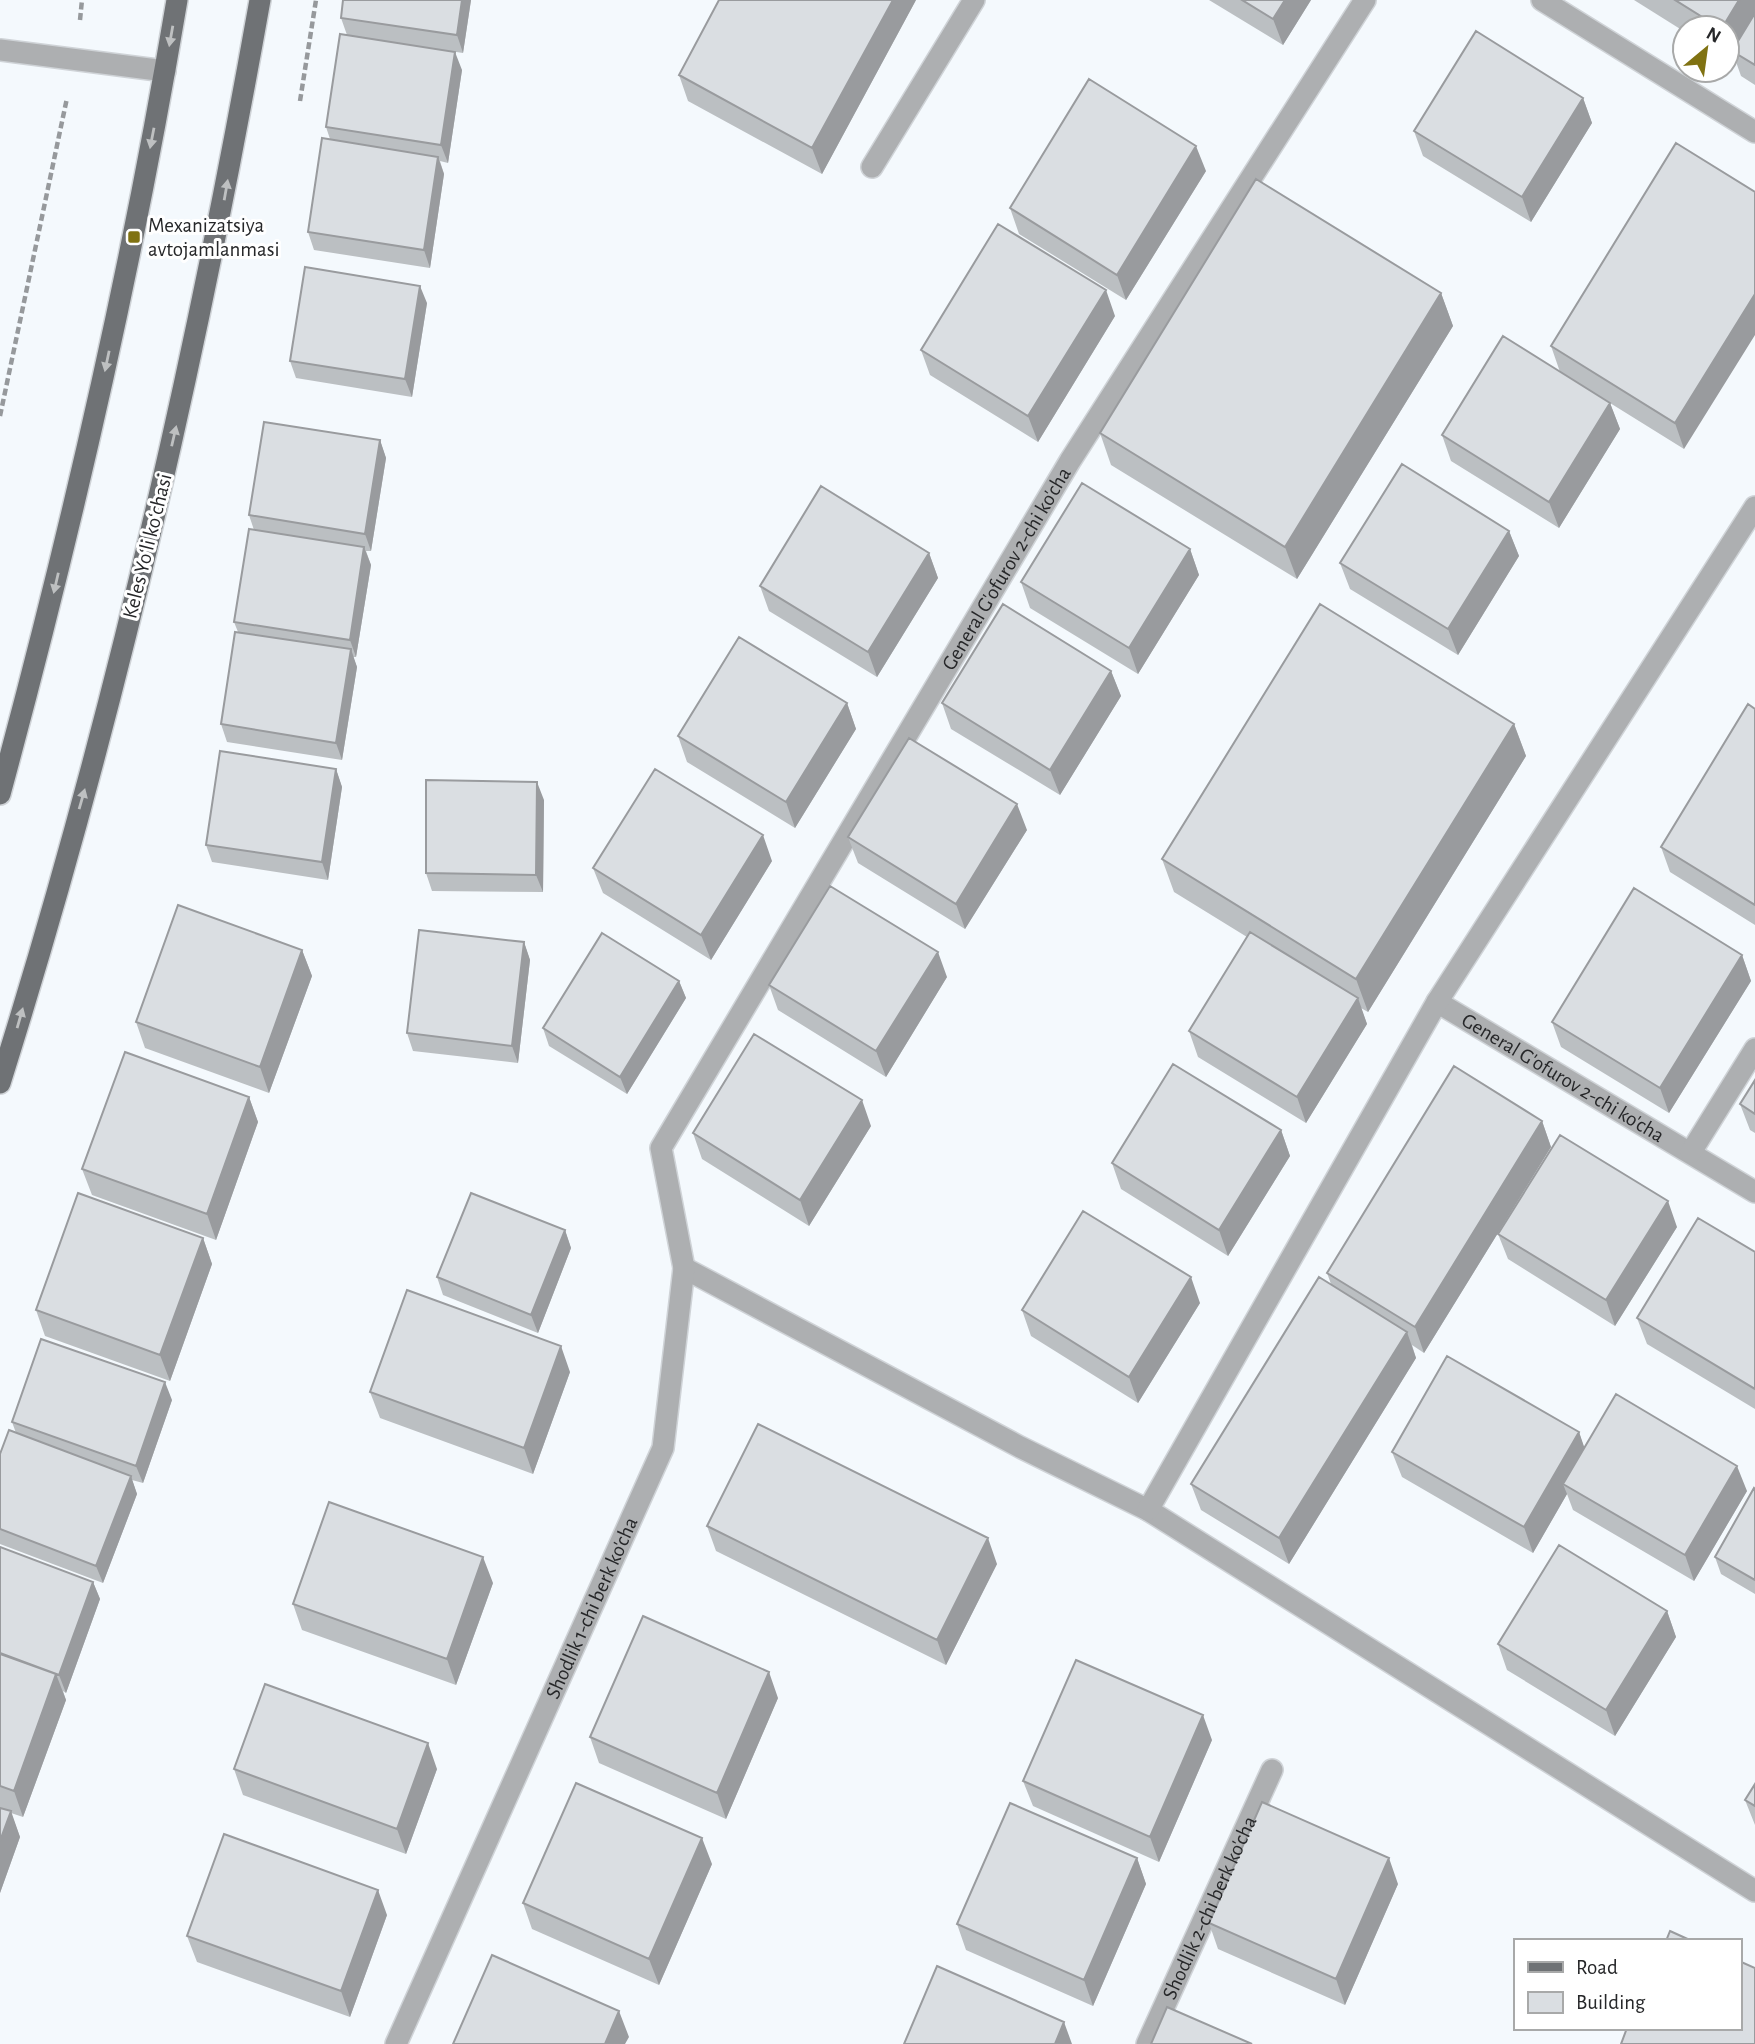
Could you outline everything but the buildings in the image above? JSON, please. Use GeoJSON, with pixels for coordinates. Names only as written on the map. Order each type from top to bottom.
{"type":"FeatureCollection","features":[{"type":"Feature","properties":{"kind":"main road"},"geometry":{"type":"LineString","coordinates":[[0,794],[50,611],[81,476],[134,237],[177,0]]}},
{"type":"Feature","properties":{"kind":"main road","name":"Keles Yoʻli koʻchasi"},"geometry":{"type":"LineString","coordinates":[[0,1083],[89,776],[156,512],[216,243],[260,0]]}},
{"type":"Feature","properties":{"kind":"street"},"geometry":{"type":"LineString","coordinates":[[872,167],[975,0]]}},
{"type":"Feature","properties":{"kind":"street","name":"General G'ofurov 2-chi ko'cha"},"geometry":{"type":"LineString","coordinates":[[661,1148],[1070,461],[1365,0]]}},
{"type":"Feature","properties":{"kind":"street"},"geometry":{"type":"LineString","coordinates":[[1542,0],[1755,132]]}},
{"type":"Feature","properties":{"kind":"street"},"geometry":{"type":"LineString","coordinates":[[0,50],[165,71]]}},
{"type":"Feature","properties":{"kind":"street"},"geometry":{"type":"LineString","coordinates":[[1148,1510],[1437,1002],[1755,507]]}},
{"type":"Feature","properties":{"kind":"street","name":"General G'ofurov 2-chi ko'cha"},"geometry":{"type":"LineString","coordinates":[[1437,1002],[1755,1192]]}},
{"type":"Feature","properties":{"kind":"street"},"geometry":{"type":"LineString","coordinates":[[1691,1152],[1755,1049]]}},
{"type":"Feature","properties":{"kind":"street","name":"Shodlik 1-chi berk ko'cha"},"geometry":{"type":"LineString","coordinates":[[396,2044],[663,1448],[684,1268],[661,1148]]}},
{"type":"Feature","properties":{"kind":"street"},"geometry":{"type":"LineString","coordinates":[[684,1268],[1020,1447],[1148,1510],[1755,1891]]}},
{"type":"Feature","properties":{"kind":"street","name":"Shodlik 2-chi berk ko'cha"},"geometry":{"type":"LineString","coordinates":[[1147,2044],[1272,1770]]}},
{"type":"Feature","properties":{"kind":"path"},"geometry":{"type":"LineString","coordinates":[[0,416],[75,60],[82,0]]}},
{"type":"Feature","properties":{"kind":"path"},"geometry":{"type":"LineString","coordinates":[[300,101],[316,0]]}},
{"type":"Feature","properties":{"kind":"place","name":"Mexanizatsiya avtojamlanmasi"},"geometry":{"type":"Point","coordinates":[134,237]}}]}
